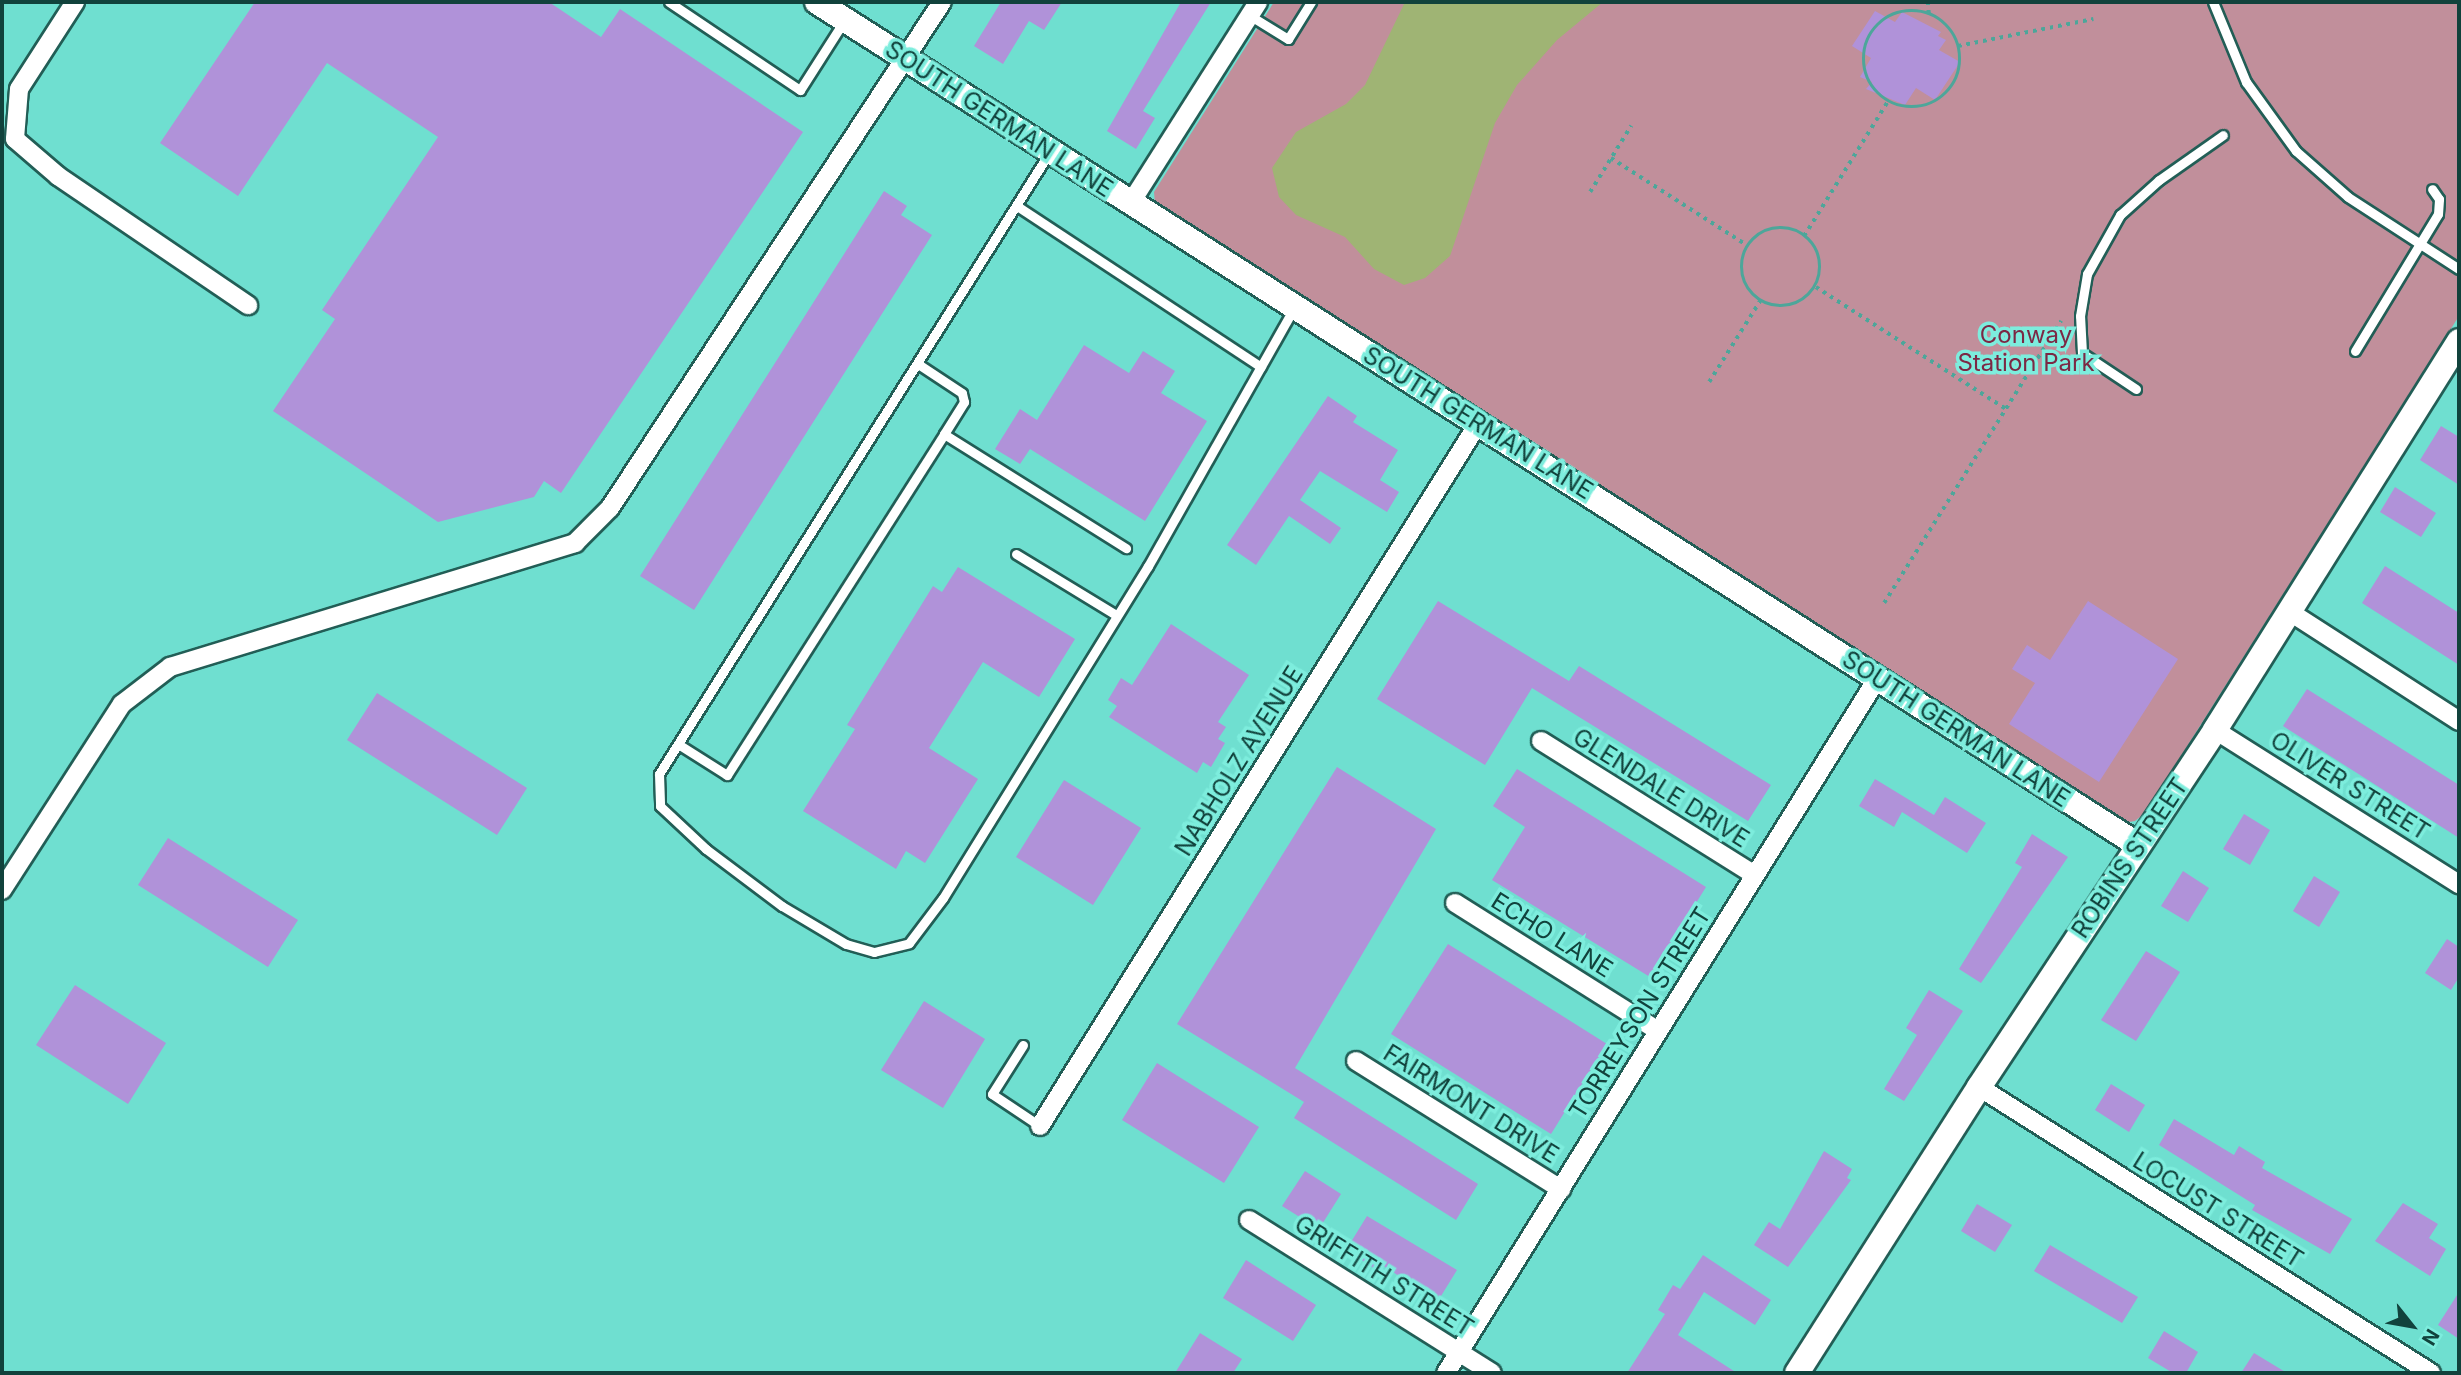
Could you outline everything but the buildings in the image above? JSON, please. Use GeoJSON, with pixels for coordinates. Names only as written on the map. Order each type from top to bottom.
{"type":"FeatureCollection","features":[{"type":"Feature","properties":{"kind":"street"},"geometry":{"type":"LineString","coordinates":[[75,2],[19,89],[16,139],[58,176],[248,305]]}},
{"type":"Feature","properties":{"kind":"street","name":"SOUTH GERMAN LANE"},"geometry":{"type":"LineString","coordinates":[[817,2],[2138,845]]}},
{"type":"Feature","properties":{"kind":"street"},"geometry":{"type":"LineString","coordinates":[[2,891],[122,704],[170,667],[575,543],[610,508],[942,2]]}},
{"type":"Feature","properties":{"kind":"street"},"geometry":{"type":"LineString","coordinates":[[1130,204],[1253,8]]}},
{"type":"Feature","properties":{"kind":"street","name":"ROBINS STREET"},"geometry":{"type":"LineString","coordinates":[[1797,1373],[1979,1087],[2216,730],[2459,341]]}},
{"type":"Feature","properties":{"kind":"street","name":"NABHOLZ AVENUE"},"geometry":{"type":"LineString","coordinates":[[1040,1126],[1479,422]]}},
{"type":"Feature","properties":{"kind":"street"},"geometry":{"type":"LineString","coordinates":[[2290,612],[2459,721]]}},
{"type":"Feature","properties":{"kind":"street","name":"TORREYSON STREET"},"geometry":{"type":"LineString","coordinates":[[1446,1373],[1877,679]]}},
{"type":"Feature","properties":{"kind":"street","name":"OLIVER STREET"},"geometry":{"type":"LineString","coordinates":[[2216,730],[2459,884]]}},
{"type":"Feature","properties":{"kind":"street","name":"GLENDALE DRIVE"},"geometry":{"type":"LineString","coordinates":[[1541,741],[1755,875]]}},
{"type":"Feature","properties":{"kind":"street","name":"ECHO LANE"},"geometry":{"type":"LineString","coordinates":[[1455,903],[1658,1031]]}},
{"type":"Feature","properties":{"kind":"street","name":"FAIRMONT DRIVE"},"geometry":{"type":"LineString","coordinates":[[1356,1062],[1561,1189]]}},
{"type":"Feature","properties":{"kind":"street","name":"LOCUST STREET"},"geometry":{"type":"LineString","coordinates":[[1979,1087],[2431,1373]]}},
{"type":"Feature","properties":{"kind":"street","name":"GRIFFITH STREET"},"geometry":{"type":"LineString","coordinates":[[1249,1220],[1492,1373]]}},
{"type":"Feature","properties":{"kind":"lane"},"geometry":{"type":"LineString","coordinates":[[669,2],[800,90],[845,19]]}},
{"type":"Feature","properties":{"kind":"lane"},"geometry":{"type":"LineString","coordinates":[[1253,8],[1288,39],[1311,2]]}},
{"type":"Feature","properties":{"kind":"lane"},"geometry":{"type":"LineString","coordinates":[[2213,2],[2238,68],[2280,134],[2340,191],[2459,269]]}},
{"type":"Feature","properties":{"kind":"lane"},"geometry":{"type":"LineString","coordinates":[[2136,389],[2082,353],[2080,316],[2087,274],[2120,215],[2159,180],[2223,135]]}},
{"type":"Feature","properties":{"kind":"lane"},"geometry":{"type":"LineString","coordinates":[[1050,152],[659,774],[660,806],[706,849],[782,906],[846,944],[874,952],[909,943],[943,898],[1116,615],[1294,308]]}},
{"type":"Feature","properties":{"kind":"lane"},"geometry":{"type":"LineString","coordinates":[[2354,351],[2438,215],[2439,199],[2432,189]]}},
{"type":"Feature","properties":{"kind":"lane"},"geometry":{"type":"LineString","coordinates":[[1017,206],[1261,367]]}},
{"type":"Feature","properties":{"kind":"lane"},"geometry":{"type":"LineString","coordinates":[[678,744],[727,775],[944,434],[964,402],[962,393],[918,364]]}},
{"type":"Feature","properties":{"kind":"lane"},"geometry":{"type":"LineString","coordinates":[[944,434],[1126,548]]}},
{"type":"Feature","properties":{"kind":"lane"},"geometry":{"type":"LineString","coordinates":[[1016,554],[1116,615]]}},
{"type":"Feature","properties":{"kind":"lane"},"geometry":{"type":"LineString","coordinates":[[1023,1045],[992,1094],[1040,1126]]}},
{"type":"Feature","properties":{"kind":"path"},"geometry":{"type":"LineString","coordinates":[[1927,2],[1929,14]]}},
{"type":"Feature","properties":{"kind":"path"},"geometry":{"type":"LineString","coordinates":[[1903,12],[1929,14],[1948,26],[1958,47],[1959,69],[1944,96],[1916,107],[1888,101],[1866,75],[1867,42],[1888,17],[1903,12]]}},
{"type":"Feature","properties":{"kind":"path"},"geometry":{"type":"LineString","coordinates":[[1958,47],[2093,19]]}},
{"type":"Feature","properties":{"kind":"path"},"geometry":{"type":"LineString","coordinates":[[1804,236],[1888,101]]}},
{"type":"Feature","properties":{"kind":"path"},"geometry":{"type":"LineString","coordinates":[[1590,192],[1631,126]]}},
{"type":"Feature","properties":{"kind":"path"},"geometry":{"type":"LineString","coordinates":[[1611,158],[1749,246]]}},
{"type":"Feature","properties":{"kind":"path"},"geometry":{"type":"LineString","coordinates":[[1776,228],[1804,236],[1821,265],[1815,287],[1794,305],[1760,301],[1743,278],[1749,246],[1763,232],[1776,228]]}},
{"type":"Feature","properties":{"kind":"path"},"geometry":{"type":"LineString","coordinates":[[1815,287],[2006,409]]}},
{"type":"Feature","properties":{"kind":"path"},"geometry":{"type":"LineString","coordinates":[[1709,382],[1760,301]]}},
{"type":"Feature","properties":{"kind":"path"},"geometry":{"type":"LineString","coordinates":[[1884,603],[2061,321]]}},
{"type":"Feature","properties":{"kind":"green space","name":"Conway Station Park"},"geometry":{"type":"Polygon","coordinates":[[[1274,2],[2459,2],[2459,316],[2145,813],[2135,821],[2123,823],[1155,204],[1154,192],[1274,2]]]}},
{"type":"Feature","properties":{"kind":"shaded area"},"geometry":{"type":"Polygon","coordinates":[[[1405,2],[1603,2],[1557,40],[1517,85],[1495,123],[1450,256],[1425,278],[1404,285],[1374,269],[1345,237],[1296,215],[1279,197],[1272,168],[1296,132],[1346,104],[1365,85],[1405,2]]]}}]}
